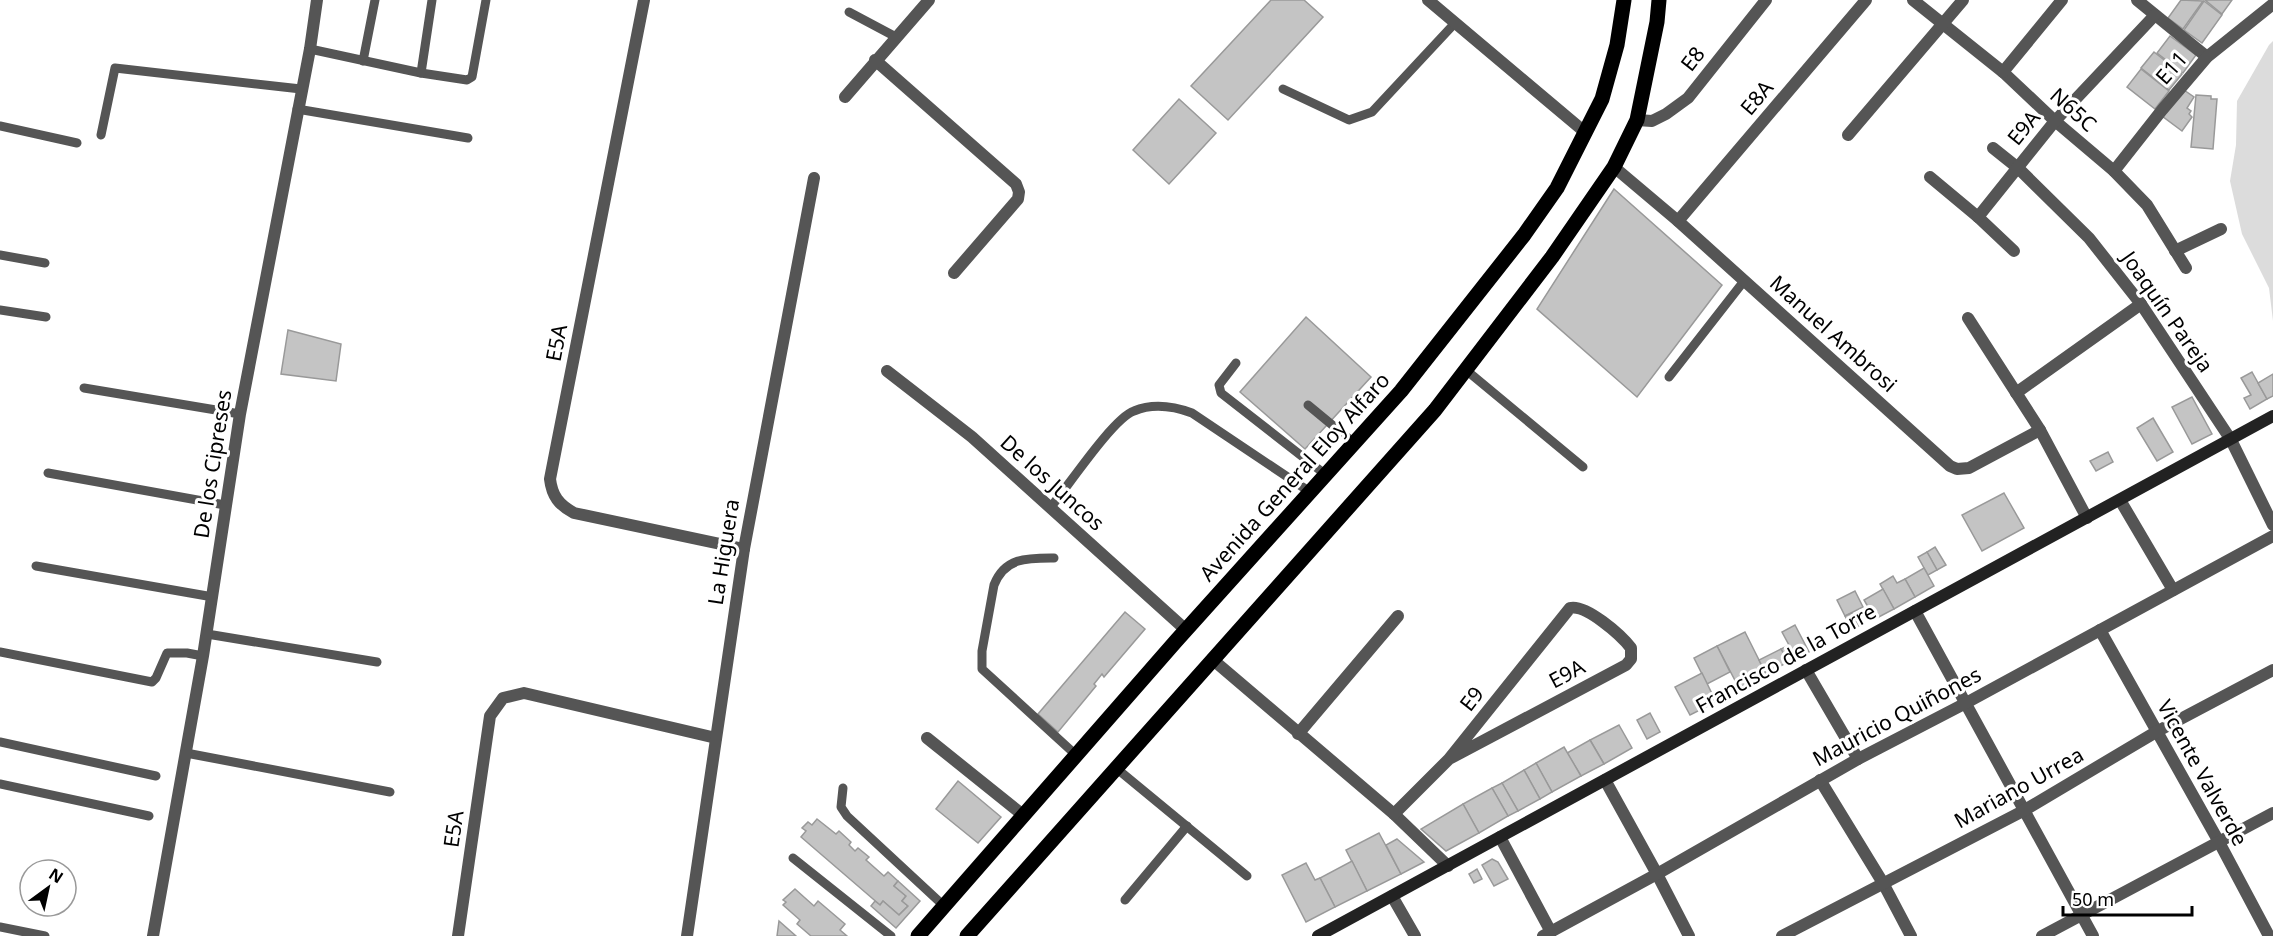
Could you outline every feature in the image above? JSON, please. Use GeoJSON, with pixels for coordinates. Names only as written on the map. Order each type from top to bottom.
{"type":"FeatureCollection","features":[{"type":"Feature","properties":{"kind":"main road","name":"Avenida General Eloy Alfaro"},"geometry":{"type":"LineString","coordinates":[[918,936],[1186,630],[1401,391],[1524,235],[1557,188],[1602,99],[1617,45],[1624,0]]}},
{"type":"Feature","properties":{"kind":"main road"},"geometry":{"type":"LineString","coordinates":[[967,936],[1435,410],[1551,257],[1614,167],[1637,120],[1657,22],[1659,0]]}},
{"type":"Feature","properties":{"kind":"street","name":"De los Cipreses"},"geometry":{"type":"LineString","coordinates":[[153,936],[207,634],[240,414],[310,49],[316,0]]}},
{"type":"Feature","properties":{"kind":"street","name":"E5A"},"geometry":{"type":"LineString","coordinates":[[644,0],[550,479],[551,489],[556,499],[574,513],[744,549]]}},
{"type":"Feature","properties":{"kind":"street"},"geometry":{"type":"LineString","coordinates":[[846,97],[875,60],[929,0]]}},
{"type":"Feature","properties":{"kind":"street"},"geometry":{"type":"LineString","coordinates":[[1428,0],[1586,133]]}},
{"type":"Feature","properties":{"kind":"street","name":"E8"},"geometry":{"type":"LineString","coordinates":[[1637,120],[1652,121],[1688,98],[1766,0]]}},
{"type":"Feature","properties":{"kind":"street","name":"E8A"},"geometry":{"type":"LineString","coordinates":[[1678,221],[1866,0]]}},
{"type":"Feature","properties":{"kind":"street","name":"N65C"},"geometry":{"type":"LineString","coordinates":[[1913,0],[2003,72],[2055,121],[2114,171],[2147,205],[2186,268]]}},
{"type":"Feature","properties":{"kind":"street"},"geometry":{"type":"LineString","coordinates":[[1848,135],[1941,23],[1963,0]]}},
{"type":"Feature","properties":{"kind":"street"},"geometry":{"type":"LineString","coordinates":[[2003,72],[2062,0]]}},
{"type":"Feature","properties":{"kind":"street"},"geometry":{"type":"LineString","coordinates":[[2138,0],[2206,57]]}},
{"type":"Feature","properties":{"kind":"street","name":"E11"},"geometry":{"type":"LineString","coordinates":[[2114,171],[2206,57],[2273,4]]}},
{"type":"Feature","properties":{"kind":"street","name":"E9A"},"geometry":{"type":"LineString","coordinates":[[1978,217],[2055,121],[2155,15]]}},
{"type":"Feature","properties":{"kind":"street"},"geometry":{"type":"LineString","coordinates":[[875,60],[1016,184],[1019,192],[1018,199],[954,273]]}},
{"type":"Feature","properties":{"kind":"street","name":"Joaquín Pareja"},"geometry":{"type":"LineString","coordinates":[[1993,148],[2018,168],[2089,238],[2141,304],[2231,440],[2273,525]]}},
{"type":"Feature","properties":{"kind":"street","name":"Manuel Ambrosi"},"geometry":{"type":"LineString","coordinates":[[1614,167],[1678,221],[1950,466],[1957,469],[1969,468],[2040,430]]}},
{"type":"Feature","properties":{"kind":"street"},"geometry":{"type":"LineString","coordinates":[[1930,177],[1978,217],[2014,252]]}},
{"type":"Feature","properties":{"kind":"street","name":"La Higuera"},"geometry":{"type":"LineString","coordinates":[[687,936],[744,549],[814,178]]}},
{"type":"Feature","properties":{"kind":"street"},"geometry":{"type":"LineString","coordinates":[[2175,251],[2221,229]]}},
{"type":"Feature","properties":{"kind":"street"},"geometry":{"type":"LineString","coordinates":[[2016,393],[2141,304]]}},
{"type":"Feature","properties":{"kind":"street"},"geometry":{"type":"LineString","coordinates":[[1968,318],[2040,430],[2087,518]]}},
{"type":"Feature","properties":{"kind":"street","name":"De los Juncos"},"geometry":{"type":"LineString","coordinates":[[887,371],[972,436],[1186,630]]}},
{"type":"Feature","properties":{"kind":"street","name":"Francisco de la Torre"},"geometry":{"type":"LineString","coordinates":[[1318,936],[2273,416]]}},
{"type":"Feature","properties":{"kind":"street"},"geometry":{"type":"LineString","coordinates":[[2120,500],[2174,590]]}},
{"type":"Feature","properties":{"kind":"street","name":"Mauricio Quiñones"},"geometry":{"type":"LineString","coordinates":[[1547,934],[1657,874],[1857,759],[1966,703],[2273,536]]}},
{"type":"Feature","properties":{"kind":"street","name":"E9A"},"geometry":{"type":"LineString","coordinates":[[1449,759],[1626,664],[1632,653],[1627,644],[1590,612],[1576,606]]}},
{"type":"Feature","properties":{"kind":"street","name":"E9"},"geometry":{"type":"LineString","coordinates":[[1394,814],[1449,759],[1565,612],[1576,606]]}},
{"type":"Feature","properties":{"kind":"street"},"geometry":{"type":"LineString","coordinates":[[1915,611],[2093,936]]}},
{"type":"Feature","properties":{"kind":"street"},"geometry":{"type":"LineString","coordinates":[[1298,734],[1398,616]]}},
{"type":"Feature","properties":{"kind":"street","name":"Vicente Valverde"},"geometry":{"type":"LineString","coordinates":[[2100,630],[2269,936]]}},
{"type":"Feature","properties":{"kind":"street"},"geometry":{"type":"LineString","coordinates":[[1212,659],[1394,814],[1448,866]]}},
{"type":"Feature","properties":{"kind":"street"},"geometry":{"type":"LineString","coordinates":[[1806,670],[1857,759]]}},
{"type":"Feature","properties":{"kind":"street","name":"Mariano Urrea"},"geometry":{"type":"LineString","coordinates":[[1782,936],[2023,811],[2156,732],[2273,670]]}},
{"type":"Feature","properties":{"kind":"street","name":"E5A"},"geometry":{"type":"LineString","coordinates":[[458,936],[490,716],[503,698],[524,693],[716,738]]}},
{"type":"Feature","properties":{"kind":"street"},"geometry":{"type":"LineString","coordinates":[[927,738],[1023,815]]}},
{"type":"Feature","properties":{"kind":"street"},"geometry":{"type":"LineString","coordinates":[[1605,780],[1689,936]]}},
{"type":"Feature","properties":{"kind":"street"},"geometry":{"type":"LineString","coordinates":[[1820,780],[1911,936]]}},
{"type":"Feature","properties":{"kind":"street"},"geometry":{"type":"LineString","coordinates":[[2042,936],[2273,813]]}},
{"type":"Feature","properties":{"kind":"street"},"geometry":{"type":"LineString","coordinates":[[1500,837],[1547,934]]}},
{"type":"Feature","properties":{"kind":"street"},"geometry":{"type":"LineString","coordinates":[[1392,896],[1415,936]]}},
{"type":"Feature","properties":{"kind":"lane"},"geometry":{"type":"LineString","coordinates":[[363,61],[375,0]]}},
{"type":"Feature","properties":{"kind":"lane"},"geometry":{"type":"LineString","coordinates":[[421,73],[432,0]]}},
{"type":"Feature","properties":{"kind":"lane"},"geometry":{"type":"LineString","coordinates":[[310,49],[421,73],[464,80],[472,78],[486,0]]}},
{"type":"Feature","properties":{"kind":"lane"},"geometry":{"type":"LineString","coordinates":[[849,12],[896,37]]}},
{"type":"Feature","properties":{"kind":"lane"},"geometry":{"type":"LineString","coordinates":[[1283,89],[1349,120],[1372,112],[1455,23]]}},
{"type":"Feature","properties":{"kind":"lane"},"geometry":{"type":"LineString","coordinates":[[101,135],[115,68],[301,89]]}},
{"type":"Feature","properties":{"kind":"lane"},"geometry":{"type":"LineString","coordinates":[[297,109],[468,138]]}},
{"type":"Feature","properties":{"kind":"lane"},"geometry":{"type":"LineString","coordinates":[[0,126],[76,143]]}},
{"type":"Feature","properties":{"kind":"lane"},"geometry":{"type":"LineString","coordinates":[[0,255],[45,263]]}},
{"type":"Feature","properties":{"kind":"lane"},"geometry":{"type":"LineString","coordinates":[[1669,377],[1744,281]]}},
{"type":"Feature","properties":{"kind":"lane"},"geometry":{"type":"LineString","coordinates":[[0,310],[46,317]]}},
{"type":"Feature","properties":{"kind":"lane"},"geometry":{"type":"LineString","coordinates":[[1236,363],[1220,385],[1221,393],[1326,475]]}},
{"type":"Feature","properties":{"kind":"lane"},"geometry":{"type":"LineString","coordinates":[[1466,370],[1583,467]]}},
{"type":"Feature","properties":{"kind":"lane"},"geometry":{"type":"LineString","coordinates":[[84,388],[240,414]]}},
{"type":"Feature","properties":{"kind":"lane"},"geometry":{"type":"LineString","coordinates":[[1308,405],[1354,443]]}},
{"type":"Feature","properties":{"kind":"lane"},"geometry":{"type":"LineString","coordinates":[[1050,508],[1114,426],[1132,411],[1153,407],[1174,406],[1192,413],[1310,492]]}},
{"type":"Feature","properties":{"kind":"lane"},"geometry":{"type":"LineString","coordinates":[[48,473],[225,505]]}},
{"type":"Feature","properties":{"kind":"lane"},"geometry":{"type":"LineString","coordinates":[[1054,558],[1024,558],[1007,567],[998,576],[994,585],[982,651],[982,669],[1076,755]]}},
{"type":"Feature","properties":{"kind":"lane"},"geometry":{"type":"LineString","coordinates":[[36,566],[213,597]]}},
{"type":"Feature","properties":{"kind":"lane"},"geometry":{"type":"LineString","coordinates":[[207,634],[377,662]]}},
{"type":"Feature","properties":{"kind":"lane"},"geometry":{"type":"LineString","coordinates":[[0,652],[152,682],[167,653],[203,656]]}},
{"type":"Feature","properties":{"kind":"lane"},"geometry":{"type":"LineString","coordinates":[[0,742],[156,776]]}},
{"type":"Feature","properties":{"kind":"lane"},"geometry":{"type":"LineString","coordinates":[[186,753],[390,792]]}},
{"type":"Feature","properties":{"kind":"lane"},"geometry":{"type":"LineString","coordinates":[[1116,768],[1247,876]]}},
{"type":"Feature","properties":{"kind":"lane"},"geometry":{"type":"LineString","coordinates":[[0,784],[149,816]]}},
{"type":"Feature","properties":{"kind":"lane"},"geometry":{"type":"LineString","coordinates":[[843,788],[842,807],[847,816],[944,906]]}},
{"type":"Feature","properties":{"kind":"lane"},"geometry":{"type":"LineString","coordinates":[[1125,900],[1187,826]]}},
{"type":"Feature","properties":{"kind":"lane"},"geometry":{"type":"LineString","coordinates":[[793,858],[891,936]]}},
{"type":"Feature","properties":{"kind":"lane"},"geometry":{"type":"LineString","coordinates":[[0,927],[45,936]]}},
{"type":"Feature","properties":{"kind":"shaded area"},"geometry":{"type":"Polygon","coordinates":[[[2273,41],[2273,321],[2269,288],[2242,234],[2230,181],[2236,145],[2237,101],[2273,41]]]}},
{"type":"Feature","properties":{"kind":"building"},"geometry":{"type":"Polygon","coordinates":[[[1271,0],[1304,0],[1323,17],[1228,120],[1191,86],[1271,0]]]}},
{"type":"Feature","properties":{"kind":"building"},"geometry":{"type":"Polygon","coordinates":[[[2181,0],[2203,1],[2183,29],[2168,18],[2181,0]]]}},
{"type":"Feature","properties":{"kind":"building"},"geometry":{"type":"Polygon","coordinates":[[[2205,0],[2232,0],[2222,14],[2205,0]]]}},
{"type":"Feature","properties":{"kind":"building"},"geometry":{"type":"Polygon","coordinates":[[[2204,1],[2222,15],[2202,43],[2184,30],[2204,1]]]}},
{"type":"Feature","properties":{"kind":"building"},"geometry":{"type":"Polygon","coordinates":[[[2170,36],[2196,55],[2183,73],[2157,53],[2170,36]]]}},
{"type":"Feature","properties":{"kind":"building"},"geometry":{"type":"Polygon","coordinates":[[[2154,52],[2182,74],[2169,90],[2141,68],[2154,52]]]}},
{"type":"Feature","properties":{"kind":"building"},"geometry":{"type":"Polygon","coordinates":[[[2141,69],[2169,91],[2155,109],[2127,87],[2141,69]]]}},
{"type":"Feature","properties":{"kind":"building"},"geometry":{"type":"Polygon","coordinates":[[[2181,88],[2194,97],[2187,108],[2191,111],[2189,114],[2192,117],[2182,131],[2162,116],[2181,88]]]}},
{"type":"Feature","properties":{"kind":"building"},"geometry":{"type":"Polygon","coordinates":[[[2196,95],[2211,96],[2211,99],[2217,99],[2213,149],[2191,147],[2196,95]]]}},
{"type":"Feature","properties":{"kind":"building"},"geometry":{"type":"Polygon","coordinates":[[[1179,99],[1216,133],[1169,184],[1133,150],[1179,99]]]}},
{"type":"Feature","properties":{"kind":"building"},"geometry":{"type":"Polygon","coordinates":[[[1614,189],[1722,285],[1637,397],[1537,309],[1614,189]]]}},
{"type":"Feature","properties":{"kind":"building"},"geometry":{"type":"Polygon","coordinates":[[[1306,317],[1371,377],[1305,449],[1240,392],[1306,317]]]}},
{"type":"Feature","properties":{"kind":"building"},"geometry":{"type":"Polygon","coordinates":[[[288,330],[341,344],[336,381],[281,374],[288,330]]]}},
{"type":"Feature","properties":{"kind":"building"},"geometry":{"type":"Polygon","coordinates":[[[2252,372],[2267,399],[2250,409],[2244,398],[2251,395],[2241,378],[2252,372]]]}},
{"type":"Feature","properties":{"kind":"building"},"geometry":{"type":"Polygon","coordinates":[[[2273,374],[2273,396],[2267,399],[2258,383],[2273,374]]]}},
{"type":"Feature","properties":{"kind":"building"},"geometry":{"type":"Polygon","coordinates":[[[2192,397],[2212,434],[2192,444],[2172,407],[2192,397]]]}},
{"type":"Feature","properties":{"kind":"building"},"geometry":{"type":"Polygon","coordinates":[[[2153,418],[2173,452],[2157,461],[2137,428],[2153,418]]]}},
{"type":"Feature","properties":{"kind":"building"},"geometry":{"type":"Polygon","coordinates":[[[2108,452],[2113,462],[2096,471],[2090,461],[2108,452]]]}},
{"type":"Feature","properties":{"kind":"building"},"geometry":{"type":"Polygon","coordinates":[[[2004,493],[2024,528],[1982,551],[1962,515],[2004,493]]]}},
{"type":"Feature","properties":{"kind":"building"},"geometry":{"type":"Polygon","coordinates":[[[1935,547],[1946,565],[1937,570],[1927,552],[1935,547]]]}},
{"type":"Feature","properties":{"kind":"building"},"geometry":{"type":"Polygon","coordinates":[[[1927,552],[1937,570],[1928,575],[1918,557],[1927,552]]]}},
{"type":"Feature","properties":{"kind":"building"},"geometry":{"type":"Polygon","coordinates":[[[1924,568],[1934,586],[1915,597],[1905,579],[1924,568]]]}},
{"type":"Feature","properties":{"kind":"building"},"geometry":{"type":"Polygon","coordinates":[[[1893,576],[1897,583],[1905,579],[1915,597],[1894,609],[1880,584],[1893,576]]]}},
{"type":"Feature","properties":{"kind":"building"},"geometry":{"type":"Polygon","coordinates":[[[1883,589],[1894,609],[1875,619],[1864,600],[1883,589]]]}},
{"type":"Feature","properties":{"kind":"building"},"geometry":{"type":"Polygon","coordinates":[[[1855,591],[1863,607],[1845,616],[1837,600],[1855,591]]]}},
{"type":"Feature","properties":{"kind":"building"},"geometry":{"type":"Polygon","coordinates":[[[1125,612],[1145,629],[1104,677],[1102,674],[1094,684],[1096,686],[1058,732],[1038,714],[1125,612]]]}},
{"type":"Feature","properties":{"kind":"building"},"geometry":{"type":"Polygon","coordinates":[[[1852,613],[1859,626],[1852,630],[1845,616],[1852,613]]]}},
{"type":"Feature","properties":{"kind":"building"},"geometry":{"type":"Polygon","coordinates":[[[1795,625],[1809,652],[1796,658],[1782,632],[1795,625]]]}},
{"type":"Feature","properties":{"kind":"building"},"geometry":{"type":"Polygon","coordinates":[[[1745,632],[1766,674],[1739,688],[1717,646],[1745,632]]]}},
{"type":"Feature","properties":{"kind":"building"},"geometry":{"type":"Polygon","coordinates":[[[1789,645],[1796,658],[1788,662],[1781,649],[1789,645]]]}},
{"type":"Feature","properties":{"kind":"building"},"geometry":{"type":"Polygon","coordinates":[[[1717,646],[1730,672],[1707,684],[1694,658],[1717,646]]]}},
{"type":"Feature","properties":{"kind":"building"},"geometry":{"type":"Polygon","coordinates":[[[1781,649],[1788,662],[1766,674],[1759,660],[1781,649]]]}},
{"type":"Feature","properties":{"kind":"building"},"geometry":{"type":"Polygon","coordinates":[[[1702,673],[1716,702],[1690,715],[1675,687],[1702,673]]]}},
{"type":"Feature","properties":{"kind":"building"},"geometry":{"type":"Polygon","coordinates":[[[1650,713],[1660,732],[1647,739],[1637,720],[1650,713]]]}},
{"type":"Feature","properties":{"kind":"building"},"geometry":{"type":"Polygon","coordinates":[[[1619,725],[1632,748],[1604,764],[1590,740],[1619,725]]]}},
{"type":"Feature","properties":{"kind":"building"},"geometry":{"type":"Polygon","coordinates":[[[1590,740],[1604,764],[1581,776],[1567,753],[1590,740]]]}},
{"type":"Feature","properties":{"kind":"building"},"geometry":{"type":"Polygon","coordinates":[[[1564,747],[1581,776],[1552,792],[1536,763],[1564,747]]]}},
{"type":"Feature","properties":{"kind":"building"},"geometry":{"type":"Polygon","coordinates":[[[1536,763],[1552,792],[1540,799],[1524,770],[1536,763]]]}},
{"type":"Feature","properties":{"kind":"building"},"geometry":{"type":"Polygon","coordinates":[[[1524,770],[1540,799],[1518,811],[1502,783],[1524,770]]]}},
{"type":"Feature","properties":{"kind":"building"},"geometry":{"type":"Polygon","coordinates":[[[958,781],[1001,817],[978,843],[936,809],[958,781]]]}},
{"type":"Feature","properties":{"kind":"building"},"geometry":{"type":"Polygon","coordinates":[[[1502,783],[1518,811],[1508,816],[1492,788],[1502,783]]]}},
{"type":"Feature","properties":{"kind":"building"},"geometry":{"type":"Polygon","coordinates":[[[1492,788],[1508,816],[1479,833],[1463,804],[1492,788]]]}},
{"type":"Feature","properties":{"kind":"building"},"geometry":{"type":"Polygon","coordinates":[[[1463,804],[1479,833],[1446,851],[1421,829],[1463,804]]]}},
{"type":"Feature","properties":{"kind":"building"},"geometry":{"type":"Polygon","coordinates":[[[817,819],[836,834],[839,831],[851,842],[849,845],[855,851],[858,848],[869,857],[866,860],[884,876],[888,872],[898,881],[894,886],[906,896],[902,901],[908,906],[899,915],[883,901],[880,905],[801,837],[806,831],[802,828],[808,822],[812,825],[817,819]]]}},
{"type":"Feature","properties":{"kind":"building"},"geometry":{"type":"Polygon","coordinates":[[[1379,833],[1401,874],[1367,891],[1346,850],[1379,833]]]}},
{"type":"Feature","properties":{"kind":"building"},"geometry":{"type":"Polygon","coordinates":[[[1397,839],[1424,862],[1401,874],[1386,845],[1397,839]]]}},
{"type":"Feature","properties":{"kind":"building"},"geometry":{"type":"Polygon","coordinates":[[[1492,859],[1498,862],[1508,879],[1494,886],[1482,865],[1492,859]]]}},
{"type":"Feature","properties":{"kind":"building"},"geometry":{"type":"Polygon","coordinates":[[[1352,861],[1367,891],[1335,907],[1320,878],[1352,861]]]}},
{"type":"Feature","properties":{"kind":"building"},"geometry":{"type":"Polygon","coordinates":[[[1306,863],[1315,880],[1320,878],[1335,907],[1306,922],[1282,875],[1306,863]]]}},
{"type":"Feature","properties":{"kind":"building"},"geometry":{"type":"Polygon","coordinates":[[[1477,869],[1482,879],[1474,883],[1469,874],[1477,869]]]}},
{"type":"Feature","properties":{"kind":"building"},"geometry":{"type":"Polygon","coordinates":[[[898,881],[920,901],[896,928],[871,906],[875,901],[880,905],[883,901],[899,915],[908,906],[902,901],[906,896],[894,886],[898,881]]]}},
{"type":"Feature","properties":{"kind":"building"},"geometry":{"type":"Polygon","coordinates":[[[795,889],[814,906],[818,901],[845,924],[840,930],[847,936],[811,936],[797,924],[800,920],[783,905],[786,902],[783,900],[795,889]]]}},
{"type":"Feature","properties":{"kind":"building"},"geometry":{"type":"Polygon","coordinates":[[[779,921],[796,936],[777,936],[779,921]]]}}]}
